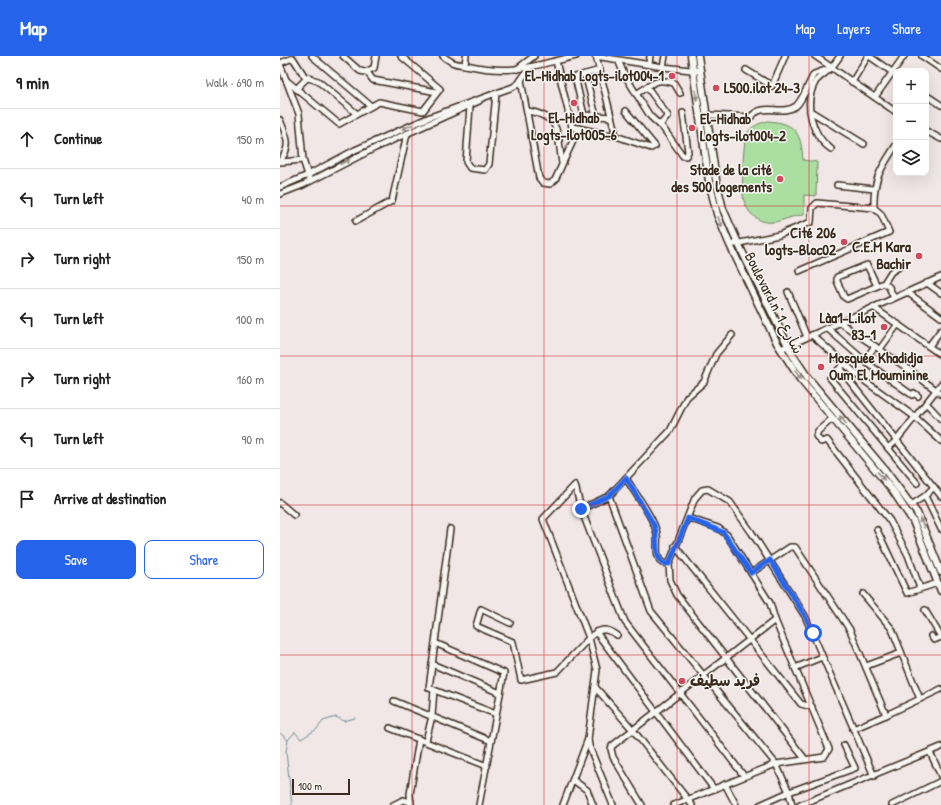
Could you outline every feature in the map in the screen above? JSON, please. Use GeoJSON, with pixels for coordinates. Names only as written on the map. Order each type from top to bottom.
{"type":"FeatureCollection","features":[{"type":"Feature","properties":{"kind":"main road","name":"Boulevard n° شارع 1"},"geometry":{"type":"LineString","coordinates":[[691,56],[709,181],[717,214],[730,245],[800,379],[894,491],[906,509],[921,538],[941,591]]}},
{"type":"Feature","properties":{"kind":"main road","name":"Boulevard n° شارع 1"},"geometry":{"type":"LineString","coordinates":[[698,56],[720,198],[738,243],[784,347],[882,466],[911,505],[923,526],[939,562],[941,572]]}},
{"type":"Feature","properties":{"kind":"street"},"geometry":{"type":"LineString","coordinates":[[312,56],[371,106]]}},
{"type":"Feature","properties":{"kind":"street"},"geometry":{"type":"LineString","coordinates":[[343,56],[360,71],[367,72],[374,68],[376,56]]}},
{"type":"Feature","properties":{"kind":"street"},"geometry":{"type":"LineString","coordinates":[[401,56],[440,89],[423,111]]}},
{"type":"Feature","properties":{"kind":"street"},"geometry":{"type":"LineString","coordinates":[[443,56],[454,65],[465,65],[492,70],[514,70],[528,68],[576,56]]}},
{"type":"Feature","properties":{"kind":"street"},"geometry":{"type":"LineString","coordinates":[[465,65],[466,56]]}},
{"type":"Feature","properties":{"kind":"street"},"geometry":{"type":"LineString","coordinates":[[514,70],[534,56]]}},
{"type":"Feature","properties":{"kind":"street"},"geometry":{"type":"LineString","coordinates":[[616,136],[596,56],[618,60],[624,58],[663,67],[700,71]]}},
{"type":"Feature","properties":{"kind":"street"},"geometry":{"type":"LineString","coordinates":[[649,64],[650,56]]}},
{"type":"Feature","properties":{"kind":"street"},"geometry":{"type":"LineString","coordinates":[[663,67],[665,56]]}},
{"type":"Feature","properties":{"kind":"street"},"geometry":{"type":"LineString","coordinates":[[746,70],[772,86],[785,56]]}},
{"type":"Feature","properties":{"kind":"street"},"geometry":{"type":"LineString","coordinates":[[815,56],[893,110]]}},
{"type":"Feature","properties":{"kind":"street"},"geometry":{"type":"LineString","coordinates":[[831,149],[822,143],[815,132],[810,111],[809,97],[817,80],[832,68],[840,56]]}},
{"type":"Feature","properties":{"kind":"street"},"geometry":{"type":"LineString","coordinates":[[852,82],[869,56],[893,72]]}},
{"type":"Feature","properties":{"kind":"street"},"geometry":{"type":"LineString","coordinates":[[898,68],[904,56]]}},
{"type":"Feature","properties":{"kind":"street"},"geometry":{"type":"LineString","coordinates":[[922,56],[941,68]]}},
{"type":"Feature","properties":{"kind":"street"},"geometry":{"type":"LineString","coordinates":[[311,181],[303,160],[299,114],[280,64],[293,58],[305,77],[318,81],[357,114]]}},
{"type":"Feature","properties":{"kind":"street"},"geometry":{"type":"LineString","coordinates":[[618,60],[636,94],[650,116],[660,125],[683,156],[686,156],[688,152],[683,113]]}},
{"type":"Feature","properties":{"kind":"street"},"geometry":{"type":"LineString","coordinates":[[556,61],[572,127],[616,136],[650,148],[655,146],[642,128],[626,111]]}},
{"type":"Feature","properties":{"kind":"street"},"geometry":{"type":"LineString","coordinates":[[280,187],[374,145],[430,117],[513,87],[521,80],[528,68]]}},
{"type":"Feature","properties":{"kind":"street"},"geometry":{"type":"LineString","coordinates":[[706,115],[751,118],[755,112],[761,110],[789,109],[801,101],[814,74],[832,68]]}},
{"type":"Feature","properties":{"kind":"street"},"geometry":{"type":"LineString","coordinates":[[600,70],[575,77],[584,114],[611,117]]}},
{"type":"Feature","properties":{"kind":"street"},"geometry":{"type":"LineString","coordinates":[[367,72],[373,80],[437,92]]}},
{"type":"Feature","properties":{"kind":"street"},"geometry":{"type":"LineString","coordinates":[[585,74],[596,116]]}},
{"type":"Feature","properties":{"kind":"street"},"geometry":{"type":"LineString","coordinates":[[875,97],[893,75]]}},
{"type":"Feature","properties":{"kind":"street"},"geometry":{"type":"LineString","coordinates":[[296,89],[308,77]]}},
{"type":"Feature","properties":{"kind":"street"},"geometry":{"type":"LineString","coordinates":[[286,80],[339,124],[379,102],[423,111],[433,122]]}},
{"type":"Feature","properties":{"kind":"street"},"geometry":{"type":"LineString","coordinates":[[521,80],[541,182],[547,184],[554,182],[578,128]]}},
{"type":"Feature","properties":{"kind":"street"},"geometry":{"type":"LineString","coordinates":[[636,94],[656,80],[674,83],[680,93]]}},
{"type":"Feature","properties":{"kind":"street"},"geometry":{"type":"LineString","coordinates":[[647,87],[668,116],[660,125]]}},
{"type":"Feature","properties":{"kind":"street"},"geometry":{"type":"LineString","coordinates":[[470,106],[466,162],[470,168],[485,170],[489,165],[496,94]]}},
{"type":"Feature","properties":{"kind":"street"},"geometry":{"type":"LineString","coordinates":[[929,97],[941,105]]}},
{"type":"Feature","properties":{"kind":"street"},"geometry":{"type":"LineString","coordinates":[[280,194],[311,181],[374,145],[407,134],[470,106],[483,98]]}},
{"type":"Feature","properties":{"kind":"street"},"geometry":{"type":"LineString","coordinates":[[528,111],[545,115],[553,122],[556,128],[562,163]]}},
{"type":"Feature","properties":{"kind":"street"},"geometry":{"type":"LineString","coordinates":[[810,111],[864,144]]}},
{"type":"Feature","properties":{"kind":"street"},"geometry":{"type":"LineString","coordinates":[[280,120],[286,135],[288,148],[280,161]]}},
{"type":"Feature","properties":{"kind":"street"},"geometry":{"type":"LineString","coordinates":[[929,132],[941,139]]}},
{"type":"Feature","properties":{"kind":"street"},"geometry":{"type":"LineString","coordinates":[[356,221],[392,201],[407,134]]}},
{"type":"Feature","properties":{"kind":"street"},"geometry":{"type":"LineString","coordinates":[[874,208],[874,189],[879,172],[893,150]]}},
{"type":"Feature","properties":{"kind":"street"},"geometry":{"type":"LineString","coordinates":[[280,161],[303,160]]}},
{"type":"Feature","properties":{"kind":"street"},"geometry":{"type":"LineString","coordinates":[[837,185],[874,189]]}},
{"type":"Feature","properties":{"kind":"street"},"geometry":{"type":"LineString","coordinates":[[730,245],[780,235],[811,222],[812,208],[817,203],[874,208],[881,214],[889,232],[799,271]]}},
{"type":"Feature","properties":{"kind":"street"},"geometry":{"type":"LineString","coordinates":[[878,286],[867,265],[837,277],[844,298],[847,299],[878,286],[884,283],[891,272],[899,267]]}},
{"type":"Feature","properties":{"kind":"street"},"geometry":{"type":"LineString","coordinates":[[784,347],[941,277]]}},
{"type":"Feature","properties":{"kind":"street"},"geometry":{"type":"LineString","coordinates":[[884,283],[889,287],[894,298]]}},
{"type":"Feature","properties":{"kind":"street"},"geometry":{"type":"LineString","coordinates":[[927,283],[941,293]]}},
{"type":"Feature","properties":{"kind":"street"},"geometry":{"type":"LineString","coordinates":[[788,292],[810,336],[844,364],[915,417],[941,442]]}},
{"type":"Feature","properties":{"kind":"street"},"geometry":{"type":"LineString","coordinates":[[907,292],[941,317]]}},
{"type":"Feature","properties":{"kind":"street"},"geometry":{"type":"LineString","coordinates":[[873,307],[941,355]]}},
{"type":"Feature","properties":{"kind":"street"},"geometry":{"type":"LineString","coordinates":[[839,322],[941,394]]}},
{"type":"Feature","properties":{"kind":"street"},"geometry":{"type":"LineString","coordinates":[[864,362],[898,324]]}},
{"type":"Feature","properties":{"kind":"street"},"geometry":{"type":"LineString","coordinates":[[827,328],[864,362],[912,395],[914,393],[918,396]]}},
{"type":"Feature","properties":{"kind":"street"},"geometry":{"type":"LineString","coordinates":[[929,346],[941,330]]}},
{"type":"Feature","properties":{"kind":"street"},"geometry":{"type":"LineString","coordinates":[[581,509],[609,496],[670,431],[687,397],[704,382],[716,354],[732,335]]}},
{"type":"Feature","properties":{"kind":"street"},"geometry":{"type":"LineString","coordinates":[[844,364],[830,378],[917,483]]}},
{"type":"Feature","properties":{"kind":"street"},"geometry":{"type":"LineString","coordinates":[[840,369],[941,496]]}},
{"type":"Feature","properties":{"kind":"street"},"geometry":{"type":"LineString","coordinates":[[888,448],[941,384]]}},
{"type":"Feature","properties":{"kind":"street"},"geometry":{"type":"LineString","coordinates":[[926,403],[941,419]]}},
{"type":"Feature","properties":{"kind":"street"},"geometry":{"type":"LineString","coordinates":[[833,418],[818,431],[816,436],[822,442],[827,440],[890,521],[908,555],[920,588]]}},
{"type":"Feature","properties":{"kind":"street"},"geometry":{"type":"LineString","coordinates":[[626,478],[657,532],[657,552],[660,562],[669,564]]}},
{"type":"Feature","properties":{"kind":"street"},"geometry":{"type":"LineString","coordinates":[[563,805],[588,738],[595,687],[596,664],[589,638],[543,520],[575,485],[581,509],[625,622],[744,776]]}},
{"type":"Feature","properties":{"kind":"street"},"geometry":{"type":"LineString","coordinates":[[911,505],[925,496],[934,487]]}},
{"type":"Feature","properties":{"kind":"street"},"geometry":{"type":"LineString","coordinates":[[805,759],[677,595],[670,580],[669,564],[698,493],[702,490],[708,489],[730,502],[770,560],[805,616],[874,776]]}},
{"type":"Feature","properties":{"kind":"street"},"geometry":{"type":"LineString","coordinates":[[609,496],[651,611],[776,764],[789,792],[792,805]]}},
{"type":"Feature","properties":{"kind":"street"},"geometry":{"type":"LineString","coordinates":[[925,496],[941,529]]}},
{"type":"Feature","properties":{"kind":"street"},"geometry":{"type":"LineString","coordinates":[[280,503],[294,515]]}},
{"type":"Feature","properties":{"kind":"street"},"geometry":{"type":"LineString","coordinates":[[674,805],[776,764],[824,756],[829,749],[828,741],[795,668],[775,620],[770,603],[723,532],[688,518]]}},
{"type":"Feature","properties":{"kind":"street"},"geometry":{"type":"LineString","coordinates":[[450,529],[429,688],[496,714]]}},
{"type":"Feature","properties":{"kind":"street"},"geometry":{"type":"LineString","coordinates":[[877,530],[907,592],[938,583]]}},
{"type":"Feature","properties":{"kind":"street"},"geometry":{"type":"LineString","coordinates":[[676,546],[801,704],[812,707]]}},
{"type":"Feature","properties":{"kind":"street"},"geometry":{"type":"LineString","coordinates":[[751,573],[790,547],[795,547],[850,630],[886,715]]}},
{"type":"Feature","properties":{"kind":"street"},"geometry":{"type":"LineString","coordinates":[[863,594],[889,624],[920,699]]}},
{"type":"Feature","properties":{"kind":"street"},"geometry":{"type":"LineString","coordinates":[[510,622],[481,609],[476,626],[513,642],[521,680],[557,672],[596,632],[605,629],[617,635]]}},
{"type":"Feature","properties":{"kind":"street"},"geometry":{"type":"LineString","coordinates":[[925,610],[941,637],[934,640],[931,636]]}},
{"type":"Feature","properties":{"kind":"street"},"geometry":{"type":"LineString","coordinates":[[642,805],[611,753],[611,749],[615,742],[681,694],[703,675],[775,620]]}},
{"type":"Feature","properties":{"kind":"street"},"geometry":{"type":"LineString","coordinates":[[596,632],[714,789]]}},
{"type":"Feature","properties":{"kind":"street"},"geometry":{"type":"LineString","coordinates":[[435,643],[504,673],[479,805]]}},
{"type":"Feature","properties":{"kind":"street"},"geometry":{"type":"LineString","coordinates":[[866,666],[901,653]]}},
{"type":"Feature","properties":{"kind":"street"},"geometry":{"type":"LineString","coordinates":[[795,668],[822,657]]}},
{"type":"Feature","properties":{"kind":"street"},"geometry":{"type":"LineString","coordinates":[[432,664],[500,693]]}},
{"type":"Feature","properties":{"kind":"street"},"geometry":{"type":"LineString","coordinates":[[595,687],[633,730],[692,805]]}},
{"type":"Feature","properties":{"kind":"street"},"geometry":{"type":"LineString","coordinates":[[426,742],[432,716],[434,690]]}},
{"type":"Feature","properties":{"kind":"street"},"geometry":{"type":"LineString","coordinates":[[853,729],[941,691]]}},
{"type":"Feature","properties":{"kind":"street"},"geometry":{"type":"LineString","coordinates":[[394,701],[491,742]]}},
{"type":"Feature","properties":{"kind":"street"},"geometry":{"type":"LineString","coordinates":[[390,728],[487,766]]}},
{"type":"Feature","properties":{"kind":"street"},"geometry":{"type":"LineString","coordinates":[[588,738],[589,746],[613,805]]}},
{"type":"Feature","properties":{"kind":"street"},"geometry":{"type":"LineString","coordinates":[[393,805],[403,800],[411,803],[410,794],[419,739]]}},
{"type":"Feature","properties":{"kind":"street"},"geometry":{"type":"LineString","coordinates":[[760,805],[789,792],[854,768],[844,745]]}},
{"type":"Feature","properties":{"kind":"street"},"geometry":{"type":"LineString","coordinates":[[800,805],[874,776],[941,747]]}},
{"type":"Feature","properties":{"kind":"street"},"geometry":{"type":"LineString","coordinates":[[930,752],[941,776]]}},
{"type":"Feature","properties":{"kind":"street"},"geometry":{"type":"LineString","coordinates":[[573,780],[587,790],[594,805]]}},
{"type":"Feature","properties":{"kind":"street"},"geometry":{"type":"LineString","coordinates":[[892,805],[941,781]]}},
{"type":"Feature","properties":{"kind":"street"},"geometry":{"type":"LineString","coordinates":[[725,784],[736,805]]}},
{"type":"Feature","properties":{"kind":"green space","name":"Stade de la cité des 500 logements"},"geometry":{"type":"Polygon","coordinates":[[[768,121],[778,122],[791,127],[799,137],[803,160],[817,162],[816,196],[804,195],[804,215],[773,222],[762,221],[750,213],[743,196],[744,155],[747,133],[756,125],[768,121]]]}},
{"type":"Feature","properties":{"kind":"waterway"},"geometry":{"type":"LineString","coordinates":[[280,733],[288,740],[295,732],[301,739],[317,729],[323,721],[336,717],[344,721],[355,718]]}},
{"type":"Feature","properties":{"kind":"waterway"},"geometry":{"type":"LineString","coordinates":[[288,740],[286,752],[292,805]]}},
{"type":"Feature","properties":{"kind":"place","name":"El-Hidhab Logts-ilot004-1"},"geometry":{"type":"Point","coordinates":[672,76]}},
{"type":"Feature","properties":{"kind":"place","name":"L500.ilot 24-3"},"geometry":{"type":"Point","coordinates":[716,88]}},
{"type":"Feature","properties":{"kind":"place","name":"El-Hidhab Logts-ilot005-6"},"geometry":{"type":"Point","coordinates":[574,103]}},
{"type":"Feature","properties":{"kind":"place","name":"El-Hidhab Logts-ilot004-2"},"geometry":{"type":"Point","coordinates":[692,128]}},
{"type":"Feature","properties":{"kind":"place","name":"Stade de la cité des 500 logements"},"geometry":{"type":"Point","coordinates":[780,179]}},
{"type":"Feature","properties":{"kind":"place","name":"Cité 206 logts-Bloc02"},"geometry":{"type":"Point","coordinates":[844,242]}},
{"type":"Feature","properties":{"kind":"place","name":"C.E.M Kara Bachir"},"geometry":{"type":"Point","coordinates":[919,256]}},
{"type":"Feature","properties":{"kind":"place","name":"Làa1-L.ilot 83-1"},"geometry":{"type":"Point","coordinates":[884,327]}},
{"type":"Feature","properties":{"kind":"place","name":"Mosquée Khadidja Oum El Mouminine"},"geometry":{"type":"Point","coordinates":[821,367]}},
{"type":"Feature","properties":{"kind":"place","name":"فريد سطيف"},"geometry":{"type":"Point","coordinates":[682,681]}},
{"type":"Feature","properties":{"kind":"route"},"geometry":{"type":"LineString","coordinates":[[581,509],[609,496],[626,478],[657,532],[657,552],[660,562],[669,564],[672,553],[688,518],[718,528],[730,539],[751,573],[770,560],[805,616],[813,633]]}}]}
